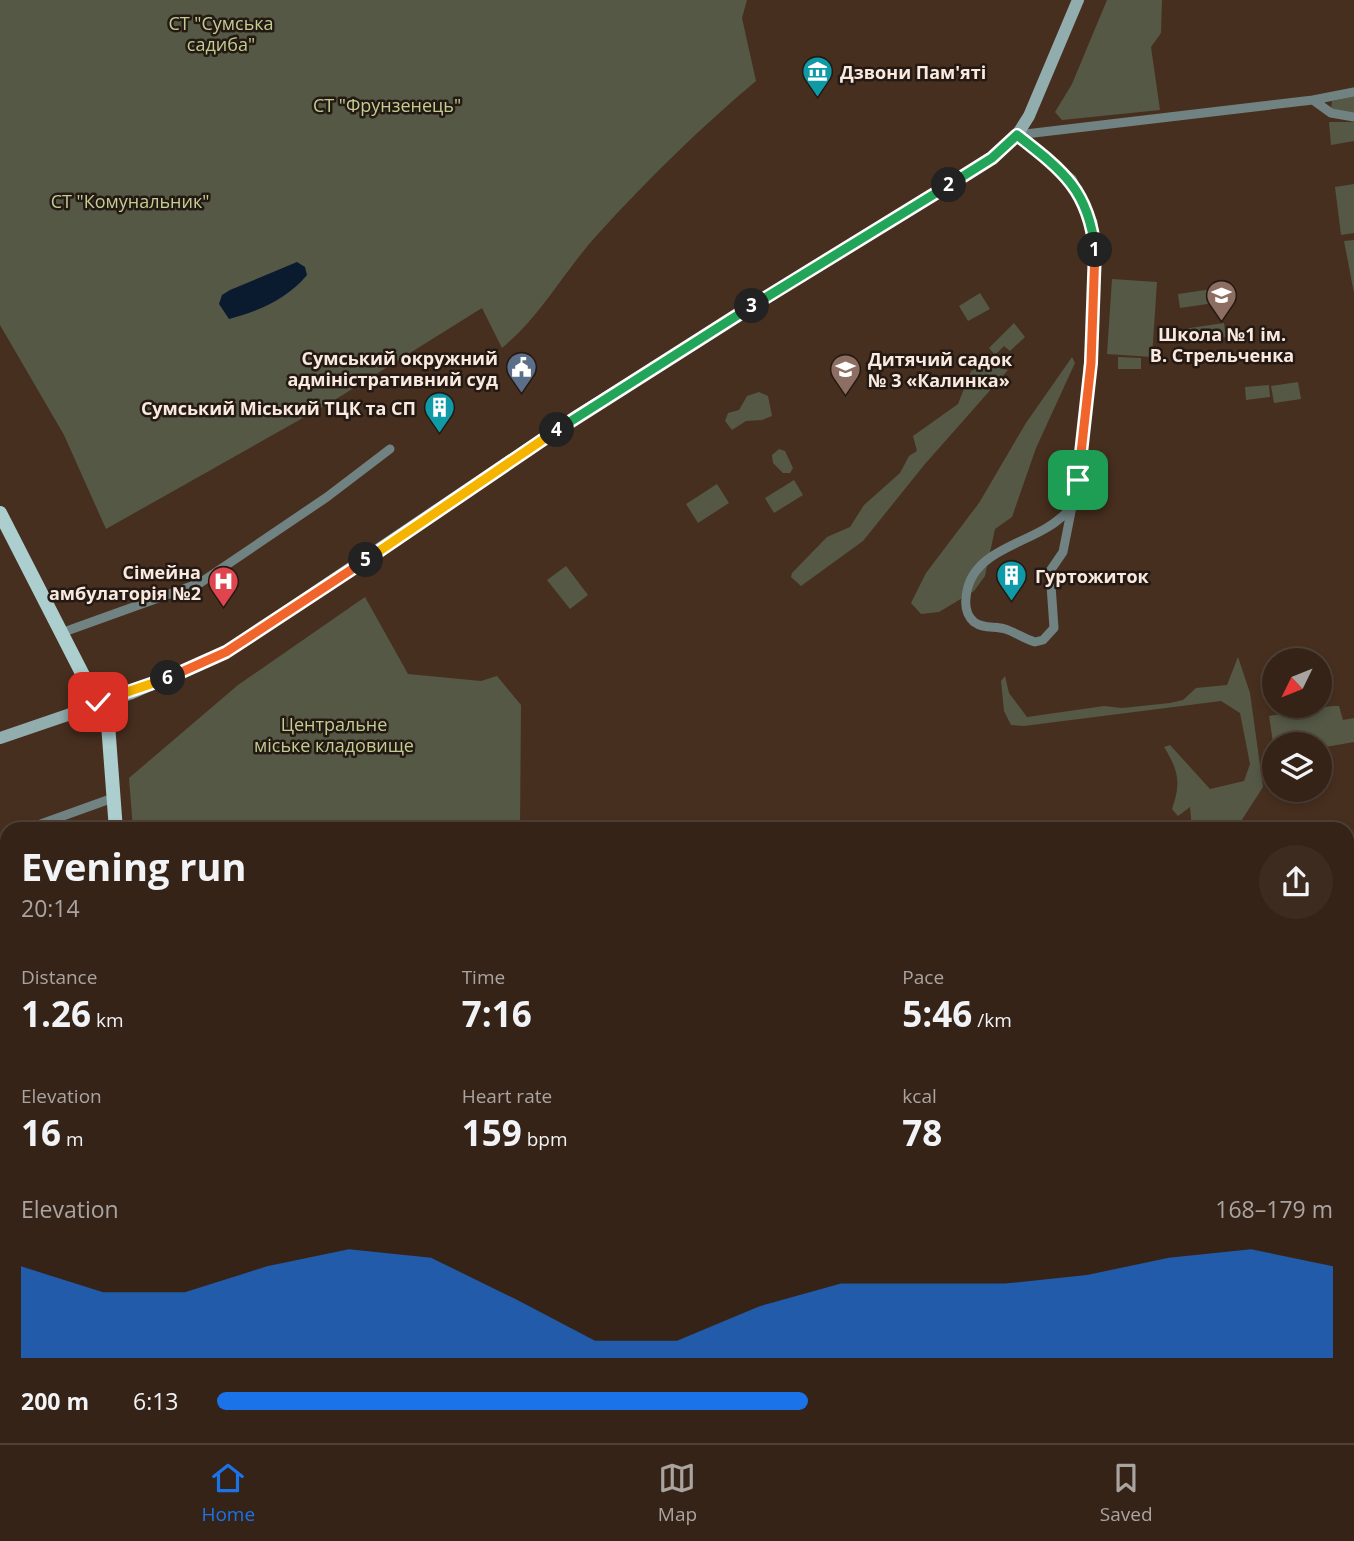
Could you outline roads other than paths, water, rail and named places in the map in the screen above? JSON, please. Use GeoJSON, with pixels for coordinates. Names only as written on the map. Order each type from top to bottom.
{"type":"FeatureCollection","features":[{"type":"Feature","properties":{"kind":"main road"},"geometry":{"type":"LineString","coordinates":[[0,738],[98,702],[132,693],[226,652],[578,415],[967,175],[1017,135],[1078,0]]}},
{"type":"Feature","properties":{"kind":"main road"},"geometry":{"type":"LineString","coordinates":[[0,513],[108,724],[115,822]]}},
{"type":"Feature","properties":{"kind":"street"},"geometry":{"type":"LineString","coordinates":[[1017,135],[1313,100],[1354,92]]}},
{"type":"Feature","properties":{"kind":"street"},"geometry":{"type":"LineString","coordinates":[[1313,100],[1331,113],[1354,117]]}},
{"type":"Feature","properties":{"kind":"street"},"geometry":{"type":"LineString","coordinates":[[1017,135],[1072,179],[1093,222],[1096,254],[1091,363],[1082,456],[1073,507],[1063,552],[1050,571],[1055,620],[1048,635],[1035,642],[1004,629],[981,626],[974,622],[965,610],[970,579],[996,552],[1049,527],[1073,507]]}},
{"type":"Feature","properties":{"kind":"street"},"geometry":{"type":"LineString","coordinates":[[61,633],[200,583],[327,497],[390,449]]}},
{"type":"Feature","properties":{"kind":"street"},"geometry":{"type":"LineString","coordinates":[[46,822],[113,798]]}},
{"type":"Feature","properties":{"kind":"street"},"geometry":{"type":"LineString","coordinates":[[884,1443],[898,1443]]}},
{"type":"Feature","properties":{"kind":"water"},"geometry":{"type":"Polygon","coordinates":[[[297,262],[305,267],[307,275],[291,291],[262,308],[229,319],[219,304],[222,295],[297,262]]]}},
{"type":"Feature","properties":{"kind":"place","name":"Дзвони Пам'яті"},"geometry":{"type":"Point","coordinates":[817,99]}},
{"type":"Feature","properties":{"kind":"place","name":"Школа №1 ім. В. Стрельченка"},"geometry":{"type":"Point","coordinates":[1222,323]}},
{"type":"Feature","properties":{"kind":"place","name":"Сумський окружний адміністративний суд"},"geometry":{"type":"Point","coordinates":[521,395]}},
{"type":"Feature","properties":{"kind":"place","name":"Дитячий садок № 3 «Калинка»"},"geometry":{"type":"Point","coordinates":[845,396]}},
{"type":"Feature","properties":{"kind":"place","name":"Сумський Міський ТЦК та СП"},"geometry":{"type":"Point","coordinates":[439,435]}},
{"type":"Feature","properties":{"kind":"place","name":"Гуртожиток"},"geometry":{"type":"Point","coordinates":[1012,603]}},
{"type":"Feature","properties":{"kind":"place","name":"Сімейна амбулаторія №2"},"geometry":{"type":"Point","coordinates":[224,609]}},
{"type":"Feature","properties":{"kind":"park label","name":"СТ \"Сумська садиба\""},"geometry":{"type":"Point","coordinates":[221,33]}},
{"type":"Feature","properties":{"kind":"park label","name":"СТ \"Фрунзенець\""},"geometry":{"type":"Point","coordinates":[387,105]}},
{"type":"Feature","properties":{"kind":"park label","name":"СТ \"Комунальник\""},"geometry":{"type":"Point","coordinates":[130,201]}},
{"type":"Feature","properties":{"kind":"park label","name":"Центральне міське кладовище"},"geometry":{"type":"Point","coordinates":[334,734]}}]}
